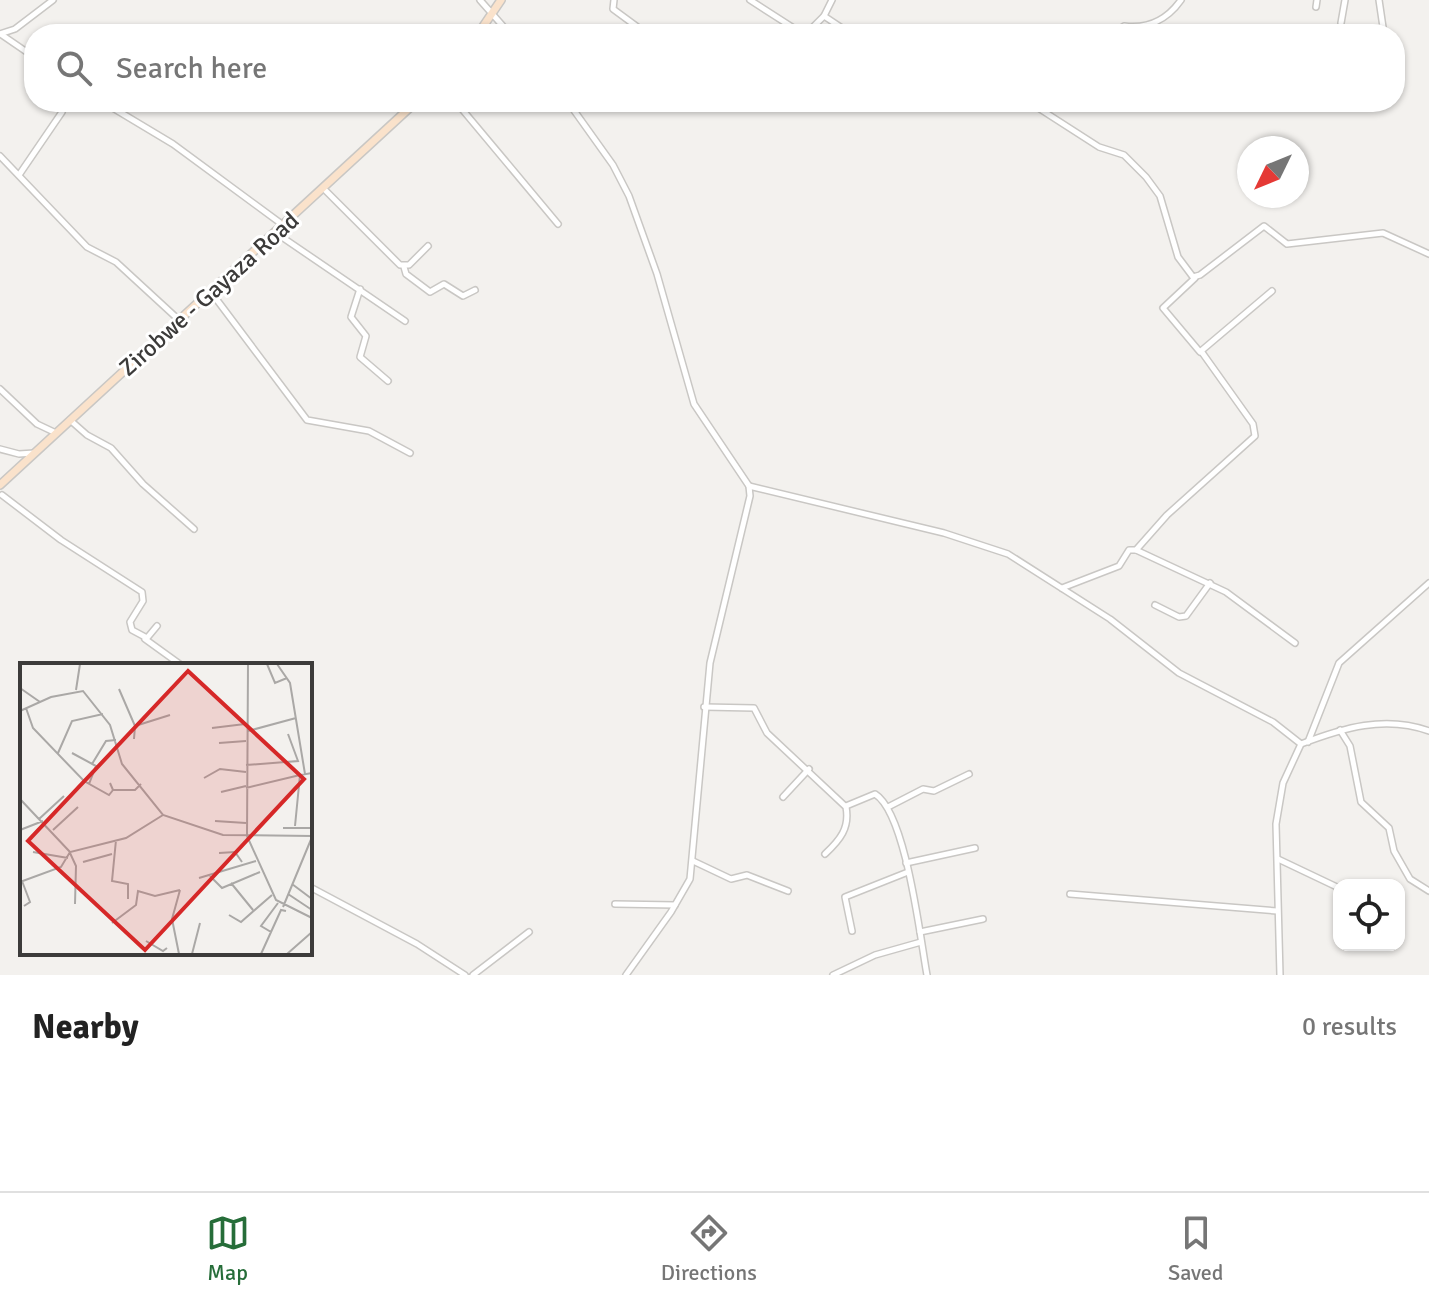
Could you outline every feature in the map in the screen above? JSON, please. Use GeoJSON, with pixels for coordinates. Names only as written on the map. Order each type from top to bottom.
{"type":"FeatureCollection","features":[{"type":"Feature","properties":{"kind":"street"},"geometry":{"type":"LineString","coordinates":[[24,50],[1,35],[53,0]]}},
{"type":"Feature","properties":{"kind":"street"},"geometry":{"type":"LineString","coordinates":[[480,0],[501,24]]}},
{"type":"Feature","properties":{"kind":"street"},"geometry":{"type":"LineString","coordinates":[[486,24],[501,0]]}},
{"type":"Feature","properties":{"kind":"street"},"geometry":{"type":"LineString","coordinates":[[614,0],[613,9],[633,24]]}},
{"type":"Feature","properties":{"kind":"street"},"geometry":{"type":"LineString","coordinates":[[750,0],[788,24]]}},
{"type":"Feature","properties":{"kind":"street"},"geometry":{"type":"LineString","coordinates":[[815,24],[824,16],[832,0]]}},
{"type":"Feature","properties":{"kind":"street"},"geometry":{"type":"LineString","coordinates":[[1148,24],[1159,21],[1181,0]]}},
{"type":"Feature","properties":{"kind":"street"},"geometry":{"type":"LineString","coordinates":[[1341,23],[1345,0]]}},
{"type":"Feature","properties":{"kind":"street"},"geometry":{"type":"LineString","coordinates":[[1379,0],[1383,24]]}},
{"type":"Feature","properties":{"kind":"street"},"geometry":{"type":"LineString","coordinates":[[824,16],[836,24]]}},
{"type":"Feature","properties":{"kind":"street"},"geometry":{"type":"LineString","coordinates":[[19,175],[62,112]]}},
{"type":"Feature","properties":{"kind":"street"},"geometry":{"type":"LineString","coordinates":[[120,112],[173,144],[284,226]]}},
{"type":"Feature","properties":{"kind":"street","name":"Zirobwe - Gayaza Road"},"geometry":{"type":"LineString","coordinates":[[0,485],[405,112]]}},
{"type":"Feature","properties":{"kind":"street"},"geometry":{"type":"LineString","coordinates":[[464,112],[558,224]]}},
{"type":"Feature","properties":{"kind":"street"},"geometry":{"type":"LineString","coordinates":[[575,112],[613,165],[629,196],[657,274],[694,404],[749,486],[742,536],[714,635],[704,707],[693,861],[687,888],[626,975]]}},
{"type":"Feature","properties":{"kind":"street"},"geometry":{"type":"LineString","coordinates":[[1045,112],[1099,147],[1124,155],[1146,177],[1160,196],[1178,257],[1190,275],[1196,277]]}},
{"type":"Feature","properties":{"kind":"street"},"geometry":{"type":"LineString","coordinates":[[0,156],[87,247],[116,262],[180,320]]}},
{"type":"Feature","properties":{"kind":"street"},"geometry":{"type":"LineString","coordinates":[[324,189],[404,267],[406,274],[430,292],[444,284],[463,296],[475,290]]}},
{"type":"Feature","properties":{"kind":"street"},"geometry":{"type":"LineString","coordinates":[[1136,550],[1167,515],[1256,433],[1200,353],[1163,308],[1196,277],[1264,226],[1287,244],[1383,233],[1429,254]]}},
{"type":"Feature","properties":{"kind":"street"},"geometry":{"type":"LineString","coordinates":[[276,233],[405,321]]}},
{"type":"Feature","properties":{"kind":"street"},"geometry":{"type":"LineString","coordinates":[[404,267],[428,246]]}},
{"type":"Feature","properties":{"kind":"street"},"geometry":{"type":"LineString","coordinates":[[360,289],[351,317],[366,336],[360,357],[388,381]]}},
{"type":"Feature","properties":{"kind":"street"},"geometry":{"type":"LineString","coordinates":[[1200,353],[1272,291]]}},
{"type":"Feature","properties":{"kind":"street"},"geometry":{"type":"LineString","coordinates":[[211,292],[307,420],[369,431],[410,453]]}},
{"type":"Feature","properties":{"kind":"street"},"geometry":{"type":"LineString","coordinates":[[0,389],[37,424],[57,433]]}},
{"type":"Feature","properties":{"kind":"street"},"geometry":{"type":"LineString","coordinates":[[70,420],[87,435],[111,448],[143,484],[194,529]]}},
{"type":"Feature","properties":{"kind":"street"},"geometry":{"type":"LineString","coordinates":[[0,449],[19,454],[35,453]]}},
{"type":"Feature","properties":{"kind":"street"},"geometry":{"type":"LineString","coordinates":[[749,486],[988,546],[1027,563],[1131,634],[1179,673],[1273,722],[1305,743]]}},
{"type":"Feature","properties":{"kind":"street"},"geometry":{"type":"LineString","coordinates":[[2,495],[61,540],[142,592],[143,601],[130,622],[132,630],[178,663]]}},
{"type":"Feature","properties":{"kind":"street"},"geometry":{"type":"LineString","coordinates":[[1061,588],[1119,566],[1129,550],[1136,550],[1210,583],[1295,643]]}},
{"type":"Feature","properties":{"kind":"street"},"geometry":{"type":"LineString","coordinates":[[1155,605],[1179,617],[1186,616],[1210,583]]}},
{"type":"Feature","properties":{"kind":"street"},"geometry":{"type":"LineString","coordinates":[[1280,975],[1276,824],[1280,794],[1339,663],[1429,583]]}},
{"type":"Feature","properties":{"kind":"street"},"geometry":{"type":"LineString","coordinates":[[144,639],[157,626]]}},
{"type":"Feature","properties":{"kind":"street"},"geometry":{"type":"LineString","coordinates":[[704,707],[754,708],[767,733],[809,769],[846,807],[848,817],[842,837],[825,854]]}},
{"type":"Feature","properties":{"kind":"street"},"geometry":{"type":"LineString","coordinates":[[1305,743],[1340,730],[1387,722],[1429,731]]}},
{"type":"Feature","properties":{"kind":"street"},"geometry":{"type":"LineString","coordinates":[[1340,730],[1350,746],[1361,802],[1389,828],[1394,851],[1410,879],[1429,891]]}},
{"type":"Feature","properties":{"kind":"street"},"geometry":{"type":"LineString","coordinates":[[783,797],[809,769]]}},
{"type":"Feature","properties":{"kind":"street"},"geometry":{"type":"LineString","coordinates":[[888,807],[923,789],[934,791],[969,774]]}},
{"type":"Feature","properties":{"kind":"street"},"geometry":{"type":"LineString","coordinates":[[846,807],[875,794],[888,807],[906,863],[927,975]]}},
{"type":"Feature","properties":{"kind":"street"},"geometry":{"type":"LineString","coordinates":[[906,863],[975,848]]}},
{"type":"Feature","properties":{"kind":"street"},"geometry":{"type":"LineString","coordinates":[[1278,859],[1333,885]]}},
{"type":"Feature","properties":{"kind":"street"},"geometry":{"type":"LineString","coordinates":[[693,861],[731,879],[747,875],[788,891]]}},
{"type":"Feature","properties":{"kind":"street"},"geometry":{"type":"LineString","coordinates":[[852,931],[845,897],[908,872]]}},
{"type":"Feature","properties":{"kind":"street"},"geometry":{"type":"LineString","coordinates":[[312,888],[406,938],[465,975]]}},
{"type":"Feature","properties":{"kind":"street"},"geometry":{"type":"LineString","coordinates":[[1070,894],[1277,911]]}},
{"type":"Feature","properties":{"kind":"street"},"geometry":{"type":"LineString","coordinates":[[615,904],[675,905]]}},
{"type":"Feature","properties":{"kind":"street"},"geometry":{"type":"LineString","coordinates":[[920,932],[983,919]]}},
{"type":"Feature","properties":{"kind":"street"},"geometry":{"type":"LineString","coordinates":[[473,975],[529,932]]}},
{"type":"Feature","properties":{"kind":"street"},"geometry":{"type":"LineString","coordinates":[[833,975],[875,955],[921,942]]}}]}
